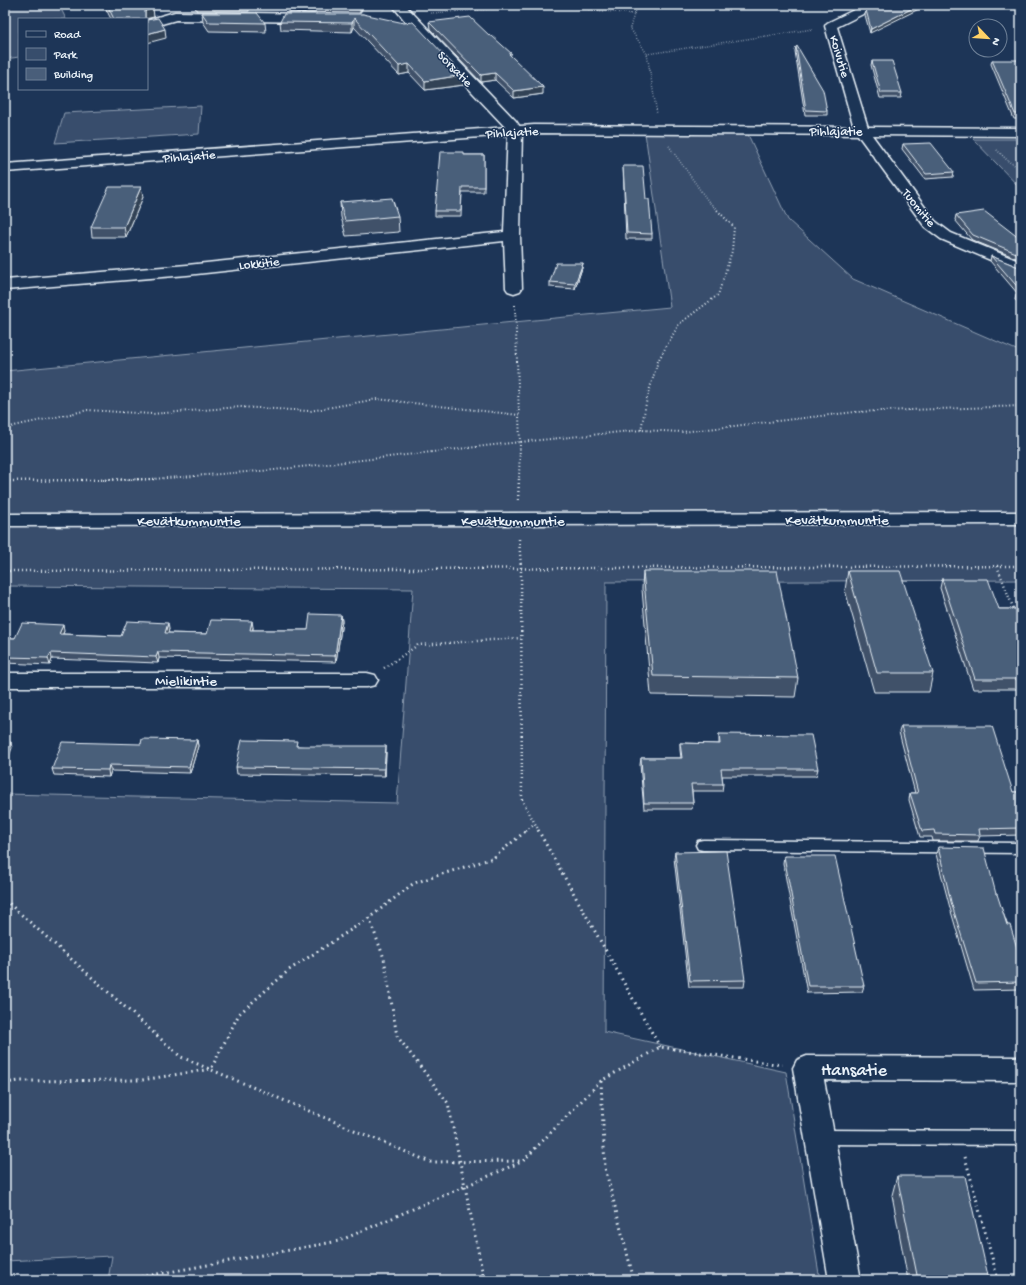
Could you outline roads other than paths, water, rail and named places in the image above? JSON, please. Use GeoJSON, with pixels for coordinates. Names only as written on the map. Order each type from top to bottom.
{"type":"FeatureCollection","features":[{"type":"Feature","properties":{"kind":"street"},"geometry":{"type":"LineString","coordinates":[[168,5],[175,16]]}},
{"type":"Feature","properties":{"kind":"street","name":"Sorsatie"},"geometry":{"type":"LineString","coordinates":[[398,5],[515,130]]}},
{"type":"Feature","properties":{"kind":"street","name":"Koivutie"},"geometry":{"type":"LineString","coordinates":[[862,131],[831,26],[873,5]]}},
{"type":"Feature","properties":{"kind":"street"},"geometry":{"type":"LineString","coordinates":[[148,24],[175,16],[324,18]]}},
{"type":"Feature","properties":{"kind":"street"},"geometry":{"type":"LineString","coordinates":[[394,19],[408,17]]}},
{"type":"Feature","properties":{"kind":"street"},"geometry":{"type":"LineString","coordinates":[[514,288],[512,236],[515,130]]}},
{"type":"Feature","properties":{"kind":"street","name":"Pihlajatie"},"geometry":{"type":"LineString","coordinates":[[5,168],[515,130],[1021,132]]}},
{"type":"Feature","properties":{"kind":"street","name":"Tuomitie"},"geometry":{"type":"LineString","coordinates":[[862,131],[930,224],[946,236],[1021,268]]}},
{"type":"Feature","properties":{"kind":"street","name":"Lokkitie"},"geometry":{"type":"LineString","coordinates":[[5,285],[187,270],[512,236]]}},
{"type":"Feature","properties":{"kind":"street","name":"Kevätkummuntie"},"geometry":{"type":"LineString","coordinates":[[5,520],[1021,518]]}},
{"type":"Feature","properties":{"kind":"street","name":"Mielikintie"},"geometry":{"type":"LineString","coordinates":[[5,680],[367,680]]}},
{"type":"Feature","properties":{"kind":"street","name":"Hansatie"},"geometry":{"type":"LineString","coordinates":[[845,1280],[807,1068],[1021,1069]]}},
{"type":"Feature","properties":{"kind":"lane"},"geometry":{"type":"LineString","coordinates":[[703,845],[1021,848]]}},
{"type":"Feature","properties":{"kind":"lane"},"geometry":{"type":"LineString","coordinates":[[819,1136],[1021,1138]]}}]}
